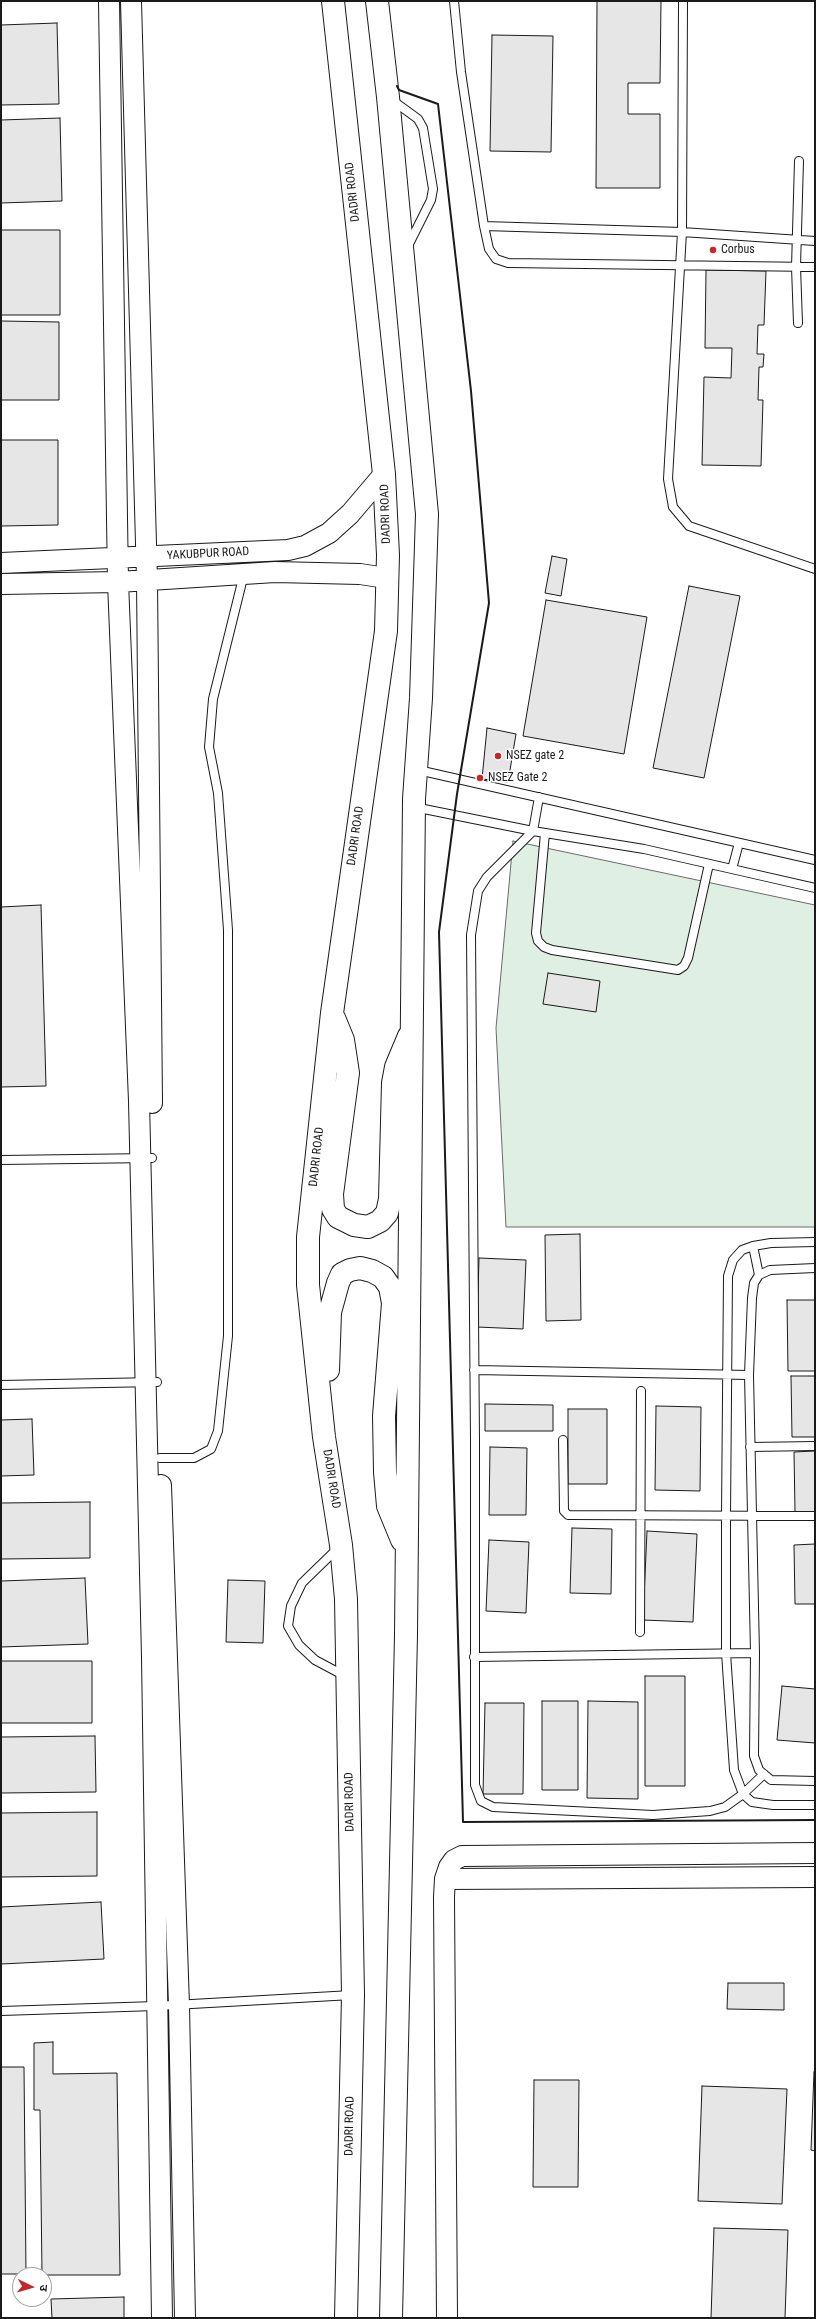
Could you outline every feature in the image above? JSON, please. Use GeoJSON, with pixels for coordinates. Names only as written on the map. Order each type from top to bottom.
{"type":"FeatureCollection","features":[{"type":"Feature","properties":{"kind":"main road","name":"DADRI ROAD"},"geometry":{"type":"LineString","coordinates":[[333,1],[384,474],[388,555],[386,578],[386,631],[332,1013],[308,1237],[308,1285],[324,1437],[341,1545],[346,1599],[353,1995],[346,2318]]}},
{"type":"Feature","properties":{"kind":"main road"},"geometry":{"type":"LineString","coordinates":[[377,1],[388,97],[427,514],[421,698],[415,770],[414,807],[413,1026],[405,1547],[406,1635],[391,2318]]}},
{"type":"Feature","properties":{"kind":"main road"},"geometry":{"type":"LineString","coordinates":[[381,34],[393,1]]}},
{"type":"Feature","properties":{"kind":"main road"},"geometry":{"type":"LineString","coordinates":[[332,1013],[343,1040],[348,1073],[332,1194],[333,1209],[338,1217],[354,1225],[368,1227],[380,1221],[387,1213],[390,1199],[393,1083],[396,1067],[413,1026]]}},
{"type":"Feature","properties":{"kind":"main road"},"geometry":{"type":"LineString","coordinates":[[324,1437],[332,1298],[342,1274],[360,1268],[372,1271],[383,1277],[390,1287],[392,1303],[384,1416],[385,1472],[388,1506],[405,1547]]}},
{"type":"Feature","properties":{"kind":"street"},"geometry":{"type":"LineString","coordinates":[[109,1],[118,582],[146,1158]]}},
{"type":"Feature","properties":{"kind":"street"},"geometry":{"type":"LineString","coordinates":[[131,1],[147,557],[146,1158],[151,1382],[152,1657],[156,2006],[162,2318]]}},
{"type":"Feature","properties":{"kind":"street","name":"YAKUBPUR ROAD"},"geometry":{"type":"LineString","coordinates":[[1,563],[118,559],[288,550],[305,546],[329,534],[350,514],[384,474]]}},
{"type":"Feature","properties":{"kind":"street","name":"YAKUBPUR ROAD"},"geometry":{"type":"LineString","coordinates":[[1,584],[118,582],[244,574],[335,572],[386,578]]}},
{"type":"Feature","properties":{"kind":"street"},"geometry":{"type":"LineString","coordinates":[[151,1382],[160,1458],[179,2005],[185,2318]]}},
{"type":"Feature","properties":{"kind":"street"},"geometry":{"type":"LineString","coordinates":[[447,2318],[445,1879],[449,1867],[454,1860],[462,1856],[815,1853]]}},
{"type":"Feature","properties":{"kind":"street"},"geometry":{"type":"LineString","coordinates":[[731,1854],[731,1878]]}},
{"type":"Feature","properties":{"kind":"street"},"geometry":{"type":"LineString","coordinates":[[445,1879],[815,1877]]}},
{"type":"Feature","properties":{"kind":"lane"},"geometry":{"type":"LineString","coordinates":[[454,1],[462,72],[484,226],[489,249],[496,259],[508,263],[681,264],[815,267]]}},
{"type":"Feature","properties":{"kind":"lane"},"geometry":{"type":"LineString","coordinates":[[683,1],[681,264],[668,479],[672,507],[689,526],[815,569]]}},
{"type":"Feature","properties":{"kind":"lane"},"geometry":{"type":"LineString","coordinates":[[388,97],[418,119],[422,128],[433,189],[431,200],[402,258]]}},
{"type":"Feature","properties":{"kind":"lane"},"geometry":{"type":"LineString","coordinates":[[798,323],[796,267],[799,161]]}},
{"type":"Feature","properties":{"kind":"lane"},"geometry":{"type":"LineString","coordinates":[[484,226],[682,232],[797,241],[815,241]]}},
{"type":"Feature","properties":{"kind":"lane"},"geometry":{"type":"LineString","coordinates":[[160,1458],[194,1458],[211,1449],[218,1431],[228,1336],[228,930],[218,793],[209,747],[213,699],[244,574]]}},
{"type":"Feature","properties":{"kind":"lane"},"geometry":{"type":"LineString","coordinates":[[415,770],[815,860]]}},
{"type":"Feature","properties":{"kind":"lane"},"geometry":{"type":"LineString","coordinates":[[539,797],[532,831],[487,877],[478,891],[472,916],[475,1785],[481,1801],[493,1807],[653,1815],[710,1811],[725,1807],[743,1794],[764,1774]]}},
{"type":"Feature","properties":{"kind":"lane"},"geometry":{"type":"LineString","coordinates":[[414,807],[532,831],[644,849],[815,888]]}},
{"type":"Feature","properties":{"kind":"lane"},"geometry":{"type":"LineString","coordinates":[[545,833],[536,933],[538,941],[544,947],[552,950],[678,970],[684,966],[688,958],[709,864]]}},
{"type":"Feature","properties":{"kind":"lane"},"geometry":{"type":"LineString","coordinates":[[732,869],[740,843]]}},
{"type":"Feature","properties":{"kind":"lane"},"geometry":{"type":"LineString","coordinates":[[1,1160],[146,1158]]}},
{"type":"Feature","properties":{"kind":"lane"},"geometry":{"type":"LineString","coordinates":[[815,1242],[770,1243],[753,1246],[742,1250],[733,1260],[728,1276],[726,1516],[726,1653],[734,1770],[743,1794],[752,1802],[773,1805],[815,1805]]}},
{"type":"Feature","properties":{"kind":"lane"},"geometry":{"type":"LineString","coordinates":[[753,1246],[759,1275]]}},
{"type":"Feature","properties":{"kind":"lane"},"geometry":{"type":"LineString","coordinates":[[815,1268],[770,1270],[759,1275],[754,1283],[749,1374],[755,1653],[754,1756],[759,1770],[771,1780],[815,1781]]}},
{"type":"Feature","properties":{"kind":"lane"},"geometry":{"type":"LineString","coordinates":[[474,1370],[727,1375],[749,1374]]}},
{"type":"Feature","properties":{"kind":"lane"},"geometry":{"type":"LineString","coordinates":[[1,1384],[151,1382]]}},
{"type":"Feature","properties":{"kind":"lane"},"geometry":{"type":"LineString","coordinates":[[640,1632],[639,1515],[641,1390]]}},
{"type":"Feature","properties":{"kind":"lane"},"geometry":{"type":"LineString","coordinates":[[563,1440],[566,1514],[815,1516]]}},
{"type":"Feature","properties":{"kind":"lane"},"geometry":{"type":"LineString","coordinates":[[750,1447],[815,1446]]}},
{"type":"Feature","properties":{"kind":"lane"},"geometry":{"type":"LineString","coordinates":[[341,1545],[302,1583],[291,1606],[288,1626],[299,1645],[315,1660],[348,1677]]}},
{"type":"Feature","properties":{"kind":"lane"},"geometry":{"type":"LineString","coordinates":[[474,1657],[755,1653]]}},
{"type":"Feature","properties":{"kind":"lane"},"geometry":{"type":"LineString","coordinates":[[1,2011],[179,2005],[353,1995]]}},
{"type":"Feature","properties":{"kind":"green space"},"geometry":{"type":"Polygon","coordinates":[[[513,841],[815,905],[815,1227],[506,1227],[496,1028],[513,841]]]}},
{"type":"Feature","properties":{"kind":"building"},"geometry":{"type":"Polygon","coordinates":[[[597,1],[661,1],[660,83],[628,83],[628,114],[660,114],[660,188],[596,188],[597,1]]]}},
{"type":"Feature","properties":{"kind":"building"},"geometry":{"type":"Polygon","coordinates":[[[57,23],[59,104],[1,105],[1,25],[57,23]]]}},
{"type":"Feature","properties":{"kind":"building"},"geometry":{"type":"Polygon","coordinates":[[[492,35],[553,36],[551,152],[490,151],[492,35]]]}},
{"type":"Feature","properties":{"kind":"building"},"geometry":{"type":"Polygon","coordinates":[[[60,118],[62,201],[1,203],[1,120],[60,118]]]}},
{"type":"Feature","properties":{"kind":"building"},"geometry":{"type":"Polygon","coordinates":[[[1,230],[60,230],[60,315],[1,315],[1,230]]]}},
{"type":"Feature","properties":{"kind":"building"},"geometry":{"type":"Polygon","coordinates":[[[706,270],[766,271],[764,325],[758,325],[757,354],[764,354],[763,367],[759,367],[758,400],[763,400],[761,466],[702,465],[704,377],[731,378],[732,348],[705,348],[706,270]]]}},
{"type":"Feature","properties":{"kind":"building"},"geometry":{"type":"Polygon","coordinates":[[[1,321],[59,322],[59,400],[1,400],[1,321]]]}},
{"type":"Feature","properties":{"kind":"building"},"geometry":{"type":"Polygon","coordinates":[[[1,440],[58,440],[58,525],[1,526],[1,440]]]}},
{"type":"Feature","properties":{"kind":"building"},"geometry":{"type":"Polygon","coordinates":[[[552,556],[567,559],[561,596],[545,593],[552,556]]]}},
{"type":"Feature","properties":{"kind":"building"},"geometry":{"type":"Polygon","coordinates":[[[689,586],[740,596],[704,778],[653,768],[689,586]]]}},
{"type":"Feature","properties":{"kind":"building"},"geometry":{"type":"Polygon","coordinates":[[[546,600],[647,617],[624,754],[523,736],[546,600]]]}},
{"type":"Feature","properties":{"kind":"building","name":"NSEZ gate 2"},"geometry":{"type":"Polygon","coordinates":[[[487,728],[516,734],[508,782],[482,779],[487,728]]]}},
{"type":"Feature","properties":{"kind":"building"},"geometry":{"type":"Polygon","coordinates":[[[41,905],[46,1086],[1,1087],[1,907],[41,905]]]}},
{"type":"Feature","properties":{"kind":"building"},"geometry":{"type":"Polygon","coordinates":[[[548,973],[600,981],[596,1012],[543,1004],[548,973]]]}},
{"type":"Feature","properties":{"kind":"building"},"geometry":{"type":"Polygon","coordinates":[[[580,1234],[581,1320],[546,1321],[545,1235],[580,1234]]]}},
{"type":"Feature","properties":{"kind":"building"},"geometry":{"type":"Polygon","coordinates":[[[479,1258],[526,1260],[523,1329],[477,1327],[479,1258]]]}},
{"type":"Feature","properties":{"kind":"building"},"geometry":{"type":"Polygon","coordinates":[[[787,1300],[815,1300],[815,1371],[788,1371],[787,1300]]]}},
{"type":"Feature","properties":{"kind":"building"},"geometry":{"type":"Polygon","coordinates":[[[791,1376],[815,1376],[815,1437],[792,1437],[791,1376]]]}},
{"type":"Feature","properties":{"kind":"building"},"geometry":{"type":"Polygon","coordinates":[[[485,1404],[553,1405],[553,1431],[485,1431],[485,1404]]]}},
{"type":"Feature","properties":{"kind":"building"},"geometry":{"type":"Polygon","coordinates":[[[656,1406],[701,1407],[700,1491],[655,1490],[656,1406]]]}},
{"type":"Feature","properties":{"kind":"building"},"geometry":{"type":"Polygon","coordinates":[[[568,1409],[607,1409],[607,1484],[568,1484],[568,1409]]]}},
{"type":"Feature","properties":{"kind":"building"},"geometry":{"type":"Polygon","coordinates":[[[32,1419],[34,1475],[1,1476],[1,1420],[32,1419]]]}},
{"type":"Feature","properties":{"kind":"building"},"geometry":{"type":"Polygon","coordinates":[[[490,1447],[527,1448],[526,1515],[489,1515],[490,1447]]]}},
{"type":"Feature","properties":{"kind":"building"},"geometry":{"type":"Polygon","coordinates":[[[815,1451],[815,1512],[795,1512],[794,1452],[815,1451]]]}},
{"type":"Feature","properties":{"kind":"building"},"geometry":{"type":"Polygon","coordinates":[[[90,1502],[90,1558],[1,1559],[1,1503],[90,1502]]]}},
{"type":"Feature","properties":{"kind":"building"},"geometry":{"type":"Polygon","coordinates":[[[572,1528],[612,1529],[611,1594],[570,1593],[572,1528]]]}},
{"type":"Feature","properties":{"kind":"building"},"geometry":{"type":"Polygon","coordinates":[[[647,1531],[697,1534],[693,1622],[643,1620],[647,1531]]]}},
{"type":"Feature","properties":{"kind":"building"},"geometry":{"type":"Polygon","coordinates":[[[489,1540],[529,1542],[526,1613],[486,1611],[489,1540]]]}},
{"type":"Feature","properties":{"kind":"building"},"geometry":{"type":"Polygon","coordinates":[[[815,1544],[815,1604],[795,1604],[794,1545],[815,1544]]]}},
{"type":"Feature","properties":{"kind":"building"},"geometry":{"type":"Polygon","coordinates":[[[85,1578],[88,1644],[1,1647],[1,1581],[85,1578]]]}},
{"type":"Feature","properties":{"kind":"building"},"geometry":{"type":"Polygon","coordinates":[[[228,1580],[265,1581],[263,1643],[226,1642],[228,1580]]]}},
{"type":"Feature","properties":{"kind":"building"},"geometry":{"type":"Polygon","coordinates":[[[1,1661],[92,1661],[92,1723],[1,1723],[1,1661]]]}},
{"type":"Feature","properties":{"kind":"building"},"geometry":{"type":"Polygon","coordinates":[[[645,1676],[685,1676],[685,1786],[645,1786],[645,1676]]]}},
{"type":"Feature","properties":{"kind":"building"},"geometry":{"type":"Polygon","coordinates":[[[782,1686],[815,1689],[815,1743],[777,1740],[782,1686]]]}},
{"type":"Feature","properties":{"kind":"building"},"geometry":{"type":"Polygon","coordinates":[[[542,1701],[578,1701],[578,1790],[542,1790],[542,1701]]]}},
{"type":"Feature","properties":{"kind":"building"},"geometry":{"type":"Polygon","coordinates":[[[588,1701],[638,1702],[638,1799],[587,1798],[588,1701]]]}},
{"type":"Feature","properties":{"kind":"building"},"geometry":{"type":"Polygon","coordinates":[[[485,1703],[524,1703],[523,1794],[483,1794],[485,1703]]]}},
{"type":"Feature","properties":{"kind":"building"},"geometry":{"type":"Polygon","coordinates":[[[95,1736],[96,1792],[1,1793],[1,1737],[95,1736]]]}},
{"type":"Feature","properties":{"kind":"building"},"geometry":{"type":"Polygon","coordinates":[[[97,1812],[97,1876],[1,1877],[1,1813],[97,1812]]]}},
{"type":"Feature","properties":{"kind":"building"},"geometry":{"type":"Polygon","coordinates":[[[101,1902],[104,1959],[1,1964],[1,1907],[101,1902]]]}},
{"type":"Feature","properties":{"kind":"building"},"geometry":{"type":"Polygon","coordinates":[[[728,1983],[784,1983],[784,2010],[727,2009],[728,1983]]]}},
{"type":"Feature","properties":{"kind":"building"},"geometry":{"type":"Polygon","coordinates":[[[53,2042],[53,2074],[117,2073],[120,2275],[52,2275],[52,2267],[42,2267],[40,2110],[34,2110],[34,2043],[53,2042]]]}},
{"type":"Feature","properties":{"kind":"building"},"geometry":{"type":"Polygon","coordinates":[[[1,2067],[24,2067],[26,2267],[12,2267],[12,2274],[1,2274],[1,2067]]]}},
{"type":"Feature","properties":{"kind":"building"},"geometry":{"type":"Polygon","coordinates":[[[815,2072],[815,2151],[811,2150],[815,2072]]]}},
{"type":"Feature","properties":{"kind":"building"},"geometry":{"type":"Polygon","coordinates":[[[534,2080],[579,2080],[578,2187],[533,2187],[534,2080]]]}},
{"type":"Feature","properties":{"kind":"building"},"geometry":{"type":"Polygon","coordinates":[[[702,2086],[787,2089],[782,2204],[698,2201],[702,2086]]]}},
{"type":"Feature","properties":{"kind":"building"},"geometry":{"type":"Polygon","coordinates":[[[714,2228],[788,2230],[785,2318],[711,2318],[714,2228]]]}},
{"type":"Feature","properties":{"kind":"building"},"geometry":{"type":"Polygon","coordinates":[[[124,2297],[124,2318],[52,2318],[52,2299],[124,2297]]]}},
{"type":"Feature","properties":{"kind":"wall"},"geometry":{"type":"LineString","coordinates":[[397,86],[399,90],[438,104],[471,391],[489,603],[457,794],[439,932],[463,1822],[815,1820]]}},
{"type":"Feature","properties":{"kind":"place","name":"Corbus"},"geometry":{"type":"Point","coordinates":[713,250]}},
{"type":"Feature","properties":{"kind":"place","name":"NSEZ gate 2"},"geometry":{"type":"Point","coordinates":[498,756]}},
{"type":"Feature","properties":{"kind":"place","name":"NSEZ Gate 2"},"geometry":{"type":"Point","coordinates":[480,778]}}]}
